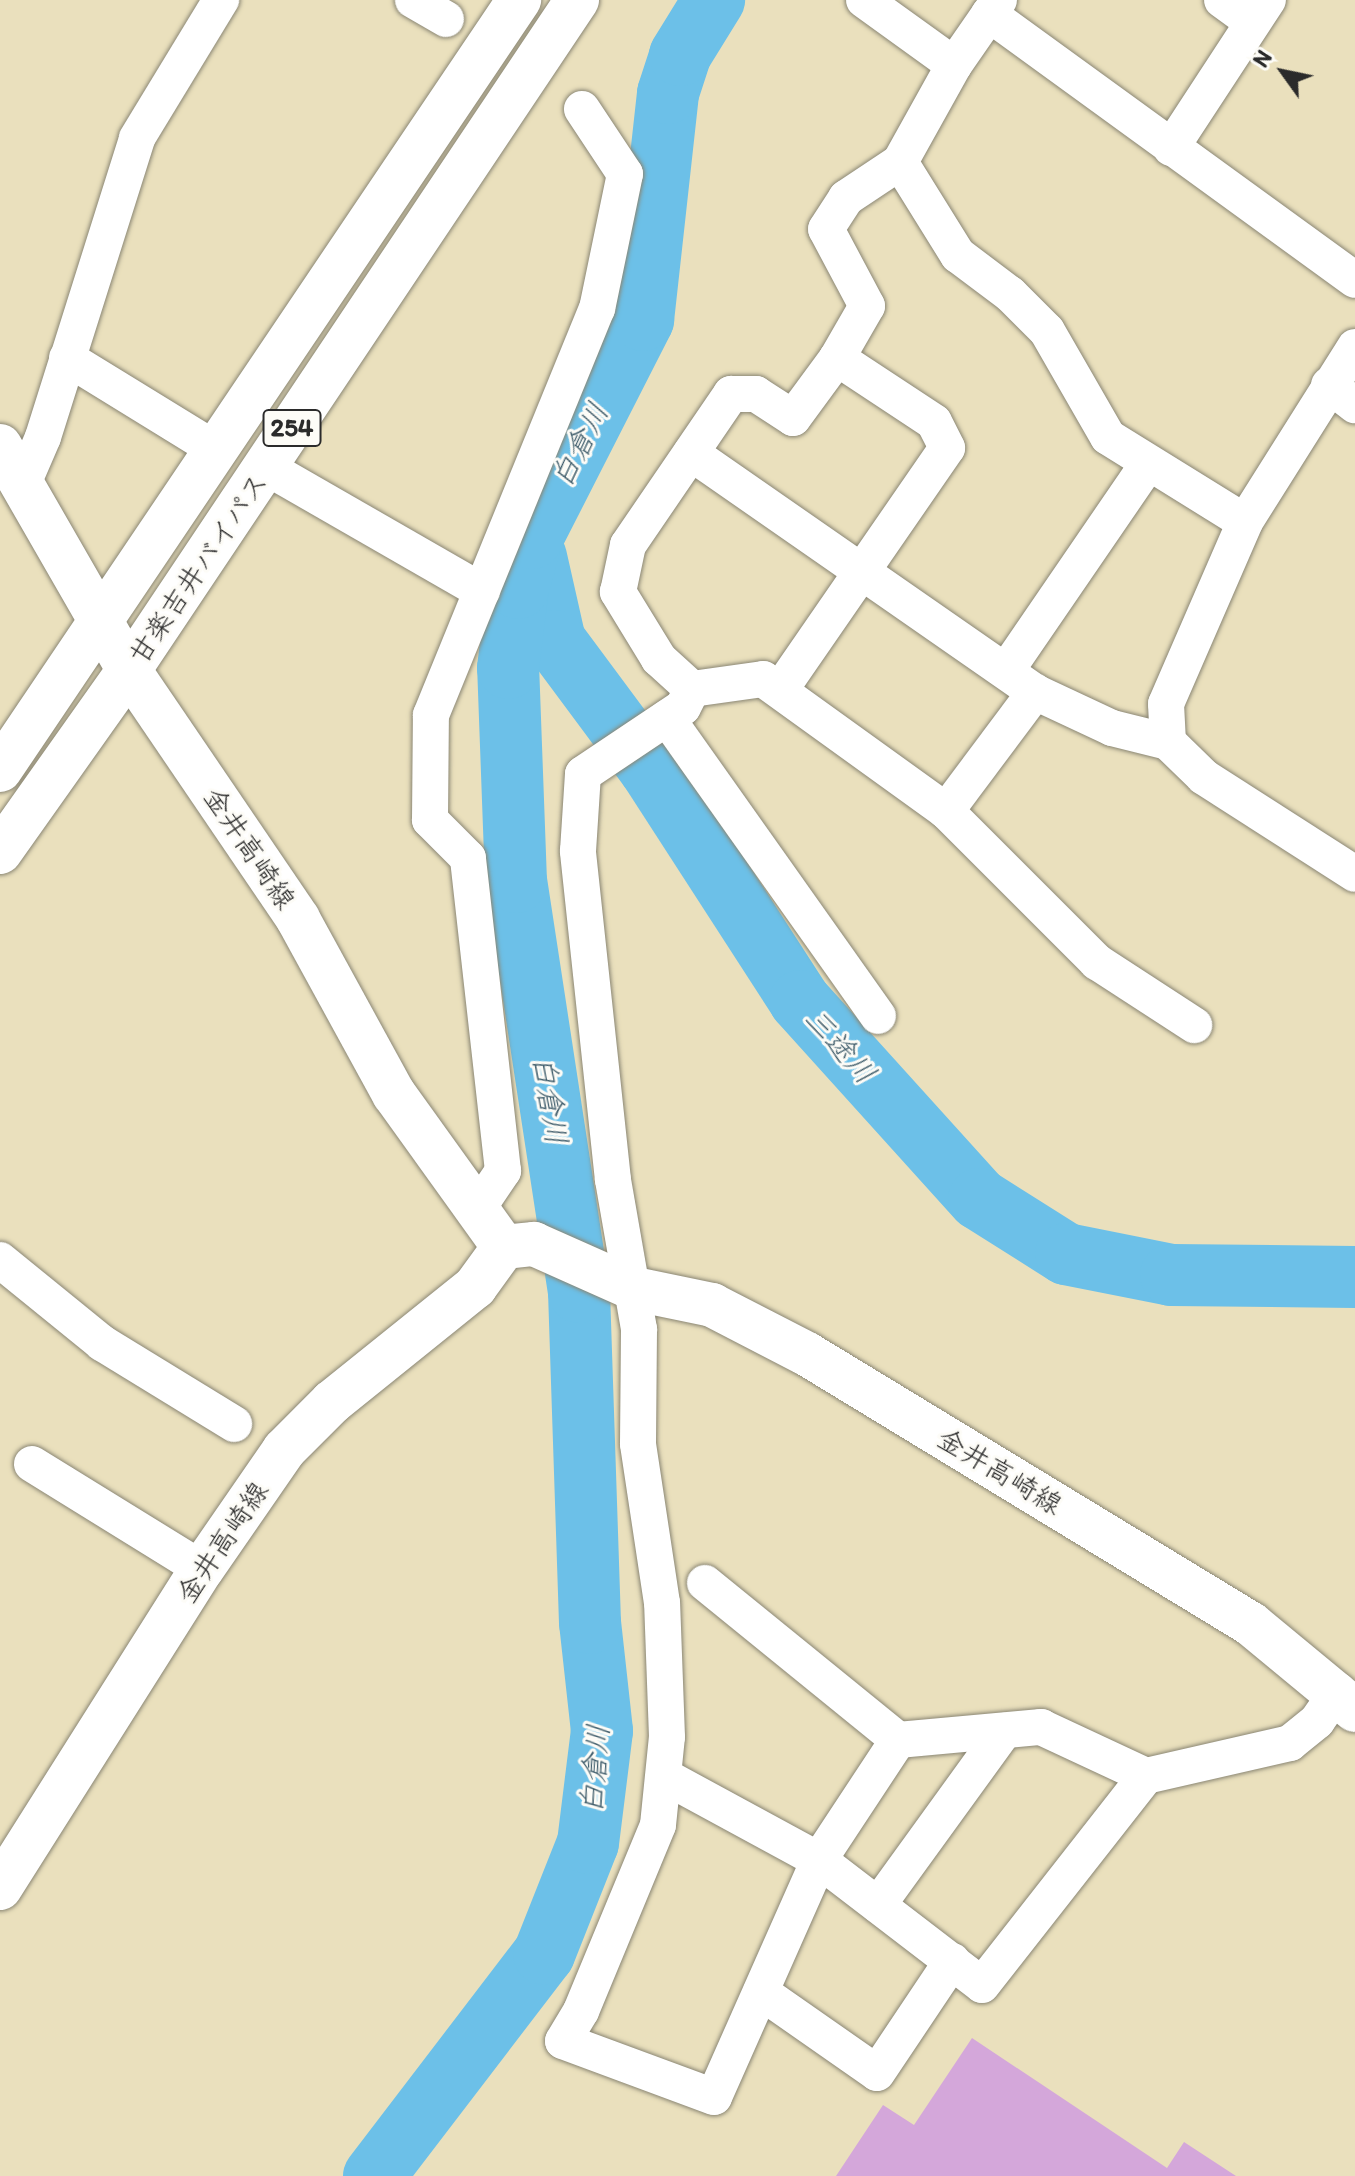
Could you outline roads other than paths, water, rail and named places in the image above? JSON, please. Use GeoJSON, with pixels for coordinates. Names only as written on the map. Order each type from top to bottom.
{"type":"FeatureCollection","features":[{"type":"Feature","properties":{"kind":"main road","name":"甘楽吉井バイパス"},"geometry":{"type":"LineString","coordinates":[[0,770],[519,0]]}},
{"type":"Feature","properties":{"kind":"main road","name":"甘楽吉井バイパス"},"geometry":{"type":"LineString","coordinates":[[0,852],[129,670],[577,0]]}},
{"type":"Feature","properties":{"kind":"main road","name":"金井高崎線"},"geometry":{"type":"LineString","coordinates":[[0,446],[100,624],[298,919],[394,1094],[446,1172],[478,1208],[519,1246],[627,1285],[712,1305],[807,1354],[1251,1624],[1346,1700]]}},
{"type":"Feature","properties":{"kind":"main road","name":"金井高崎線"},"geometry":{"type":"LineString","coordinates":[[0,1888],[202,1569],[284,1450],[332,1402],[475,1287],[519,1246]]}},
{"type":"Feature","properties":{"kind":"street"},"geometry":{"type":"LineString","coordinates":[[22,486],[67,358],[137,138],[221,0]]}},
{"type":"Feature","properties":{"kind":"street"},"geometry":{"type":"LineString","coordinates":[[413,0],[446,19]]}},
{"type":"Feature","properties":{"kind":"street"},"geometry":{"type":"LineString","coordinates":[[864,0],[954,65]]}},
{"type":"Feature","properties":{"kind":"street"},"geometry":{"type":"LineString","coordinates":[[1171,148],[1260,11],[1222,0]]}},
{"type":"Feature","properties":{"kind":"street"},"geometry":{"type":"LineString","coordinates":[[692,689],[659,659],[618,592],[628,545],[731,394],[756,394],[793,418],[837,358],[867,306],[826,229],[846,198],[900,162],[954,65],[994,7],[1171,148],[1355,280]]}},
{"type":"Feature","properties":{"kind":"street"},"geometry":{"type":"LineString","coordinates":[[478,1208],[503,1171],[468,858],[430,820],[431,715],[597,309],[625,174],[582,109]]}},
{"type":"Feature","properties":{"kind":"street"},"geometry":{"type":"LineString","coordinates":[[900,162],[958,255],[1010,294],[1047,331],[1108,437],[1147,465],[1245,522]]}},
{"type":"Feature","properties":{"kind":"street"},"geometry":{"type":"LineString","coordinates":[[1168,742],[1166,704],[1245,522],[1342,395],[1355,347]]}},
{"type":"Feature","properties":{"kind":"street"},"geometry":{"type":"LineString","coordinates":[[67,358],[215,449]]}},
{"type":"Feature","properties":{"kind":"street"},"geometry":{"type":"LineString","coordinates":[[780,690],[947,448],[934,422],[837,358]]}},
{"type":"Feature","properties":{"kind":"street"},"geometry":{"type":"LineString","coordinates":[[691,453],[1035,692],[1112,728],[1168,742],[1204,777],[1355,874]]}},
{"type":"Feature","properties":{"kind":"street"},"geometry":{"type":"LineString","coordinates":[[1006,671],[1147,465]]}},
{"type":"Feature","properties":{"kind":"street"},"geometry":{"type":"LineString","coordinates":[[266,467],[482,591]]}},
{"type":"Feature","properties":{"kind":"street"},"geometry":{"type":"LineString","coordinates":[[692,689],[763,679],[780,690],[946,811],[1097,962],[1194,1025]]}},
{"type":"Feature","properties":{"kind":"street"},"geometry":{"type":"LineString","coordinates":[[692,689],[683,707],[583,774],[578,851],[627,1285],[638,1444],[662,1603],[664,1776],[658,1825],[563,2041],[714,2097],[819,1860],[898,1740]]}},
{"type":"Feature","properties":{"kind":"street"},"geometry":{"type":"LineString","coordinates":[[946,811],[1035,692]]}},
{"type":"Feature","properties":{"kind":"street"},"geometry":{"type":"LineString","coordinates":[[655,726],[878,1016]]}},
{"type":"Feature","properties":{"kind":"street"},"geometry":{"type":"LineString","coordinates":[[0,1260],[102,1343],[234,1424]]}},
{"type":"Feature","properties":{"kind":"street"},"geometry":{"type":"LineString","coordinates":[[32,1464],[202,1569]]}},
{"type":"Feature","properties":{"kind":"street"},"geometry":{"type":"LineString","coordinates":[[705,1583],[898,1740],[1041,1727],[1146,1776],[1290,1743],[1346,1700]]}},
{"type":"Feature","properties":{"kind":"street"},"geometry":{"type":"LineString","coordinates":[[878,1905],[1004,1731]]}},
{"type":"Feature","properties":{"kind":"street"},"geometry":{"type":"LineString","coordinates":[[664,1776],[819,1860],[982,1985],[1146,1776]]}},
{"type":"Feature","properties":{"kind":"street"},"geometry":{"type":"LineString","coordinates":[[761,1992],[877,2073],[952,1961]]}},
{"type":"Feature","properties":{"kind":"waterway","name":"白倉川"},"geometry":{"type":"LineString","coordinates":[[374,2176],[544,1954],[588,1843],[602,1731],[590,1623],[579,1292],[516,882],[508,668],[518,588],[532,538],[643,320],[668,93],[680,55],[714,0]]}},
{"type":"Feature","properties":{"kind":"waterway","name":"三途川"},"geometry":{"type":"LineString","coordinates":[[536,557],[555,641],[650,769],[800,1001],[979,1199],[1066,1254],[1171,1275],[1355,1277]]}}]}
